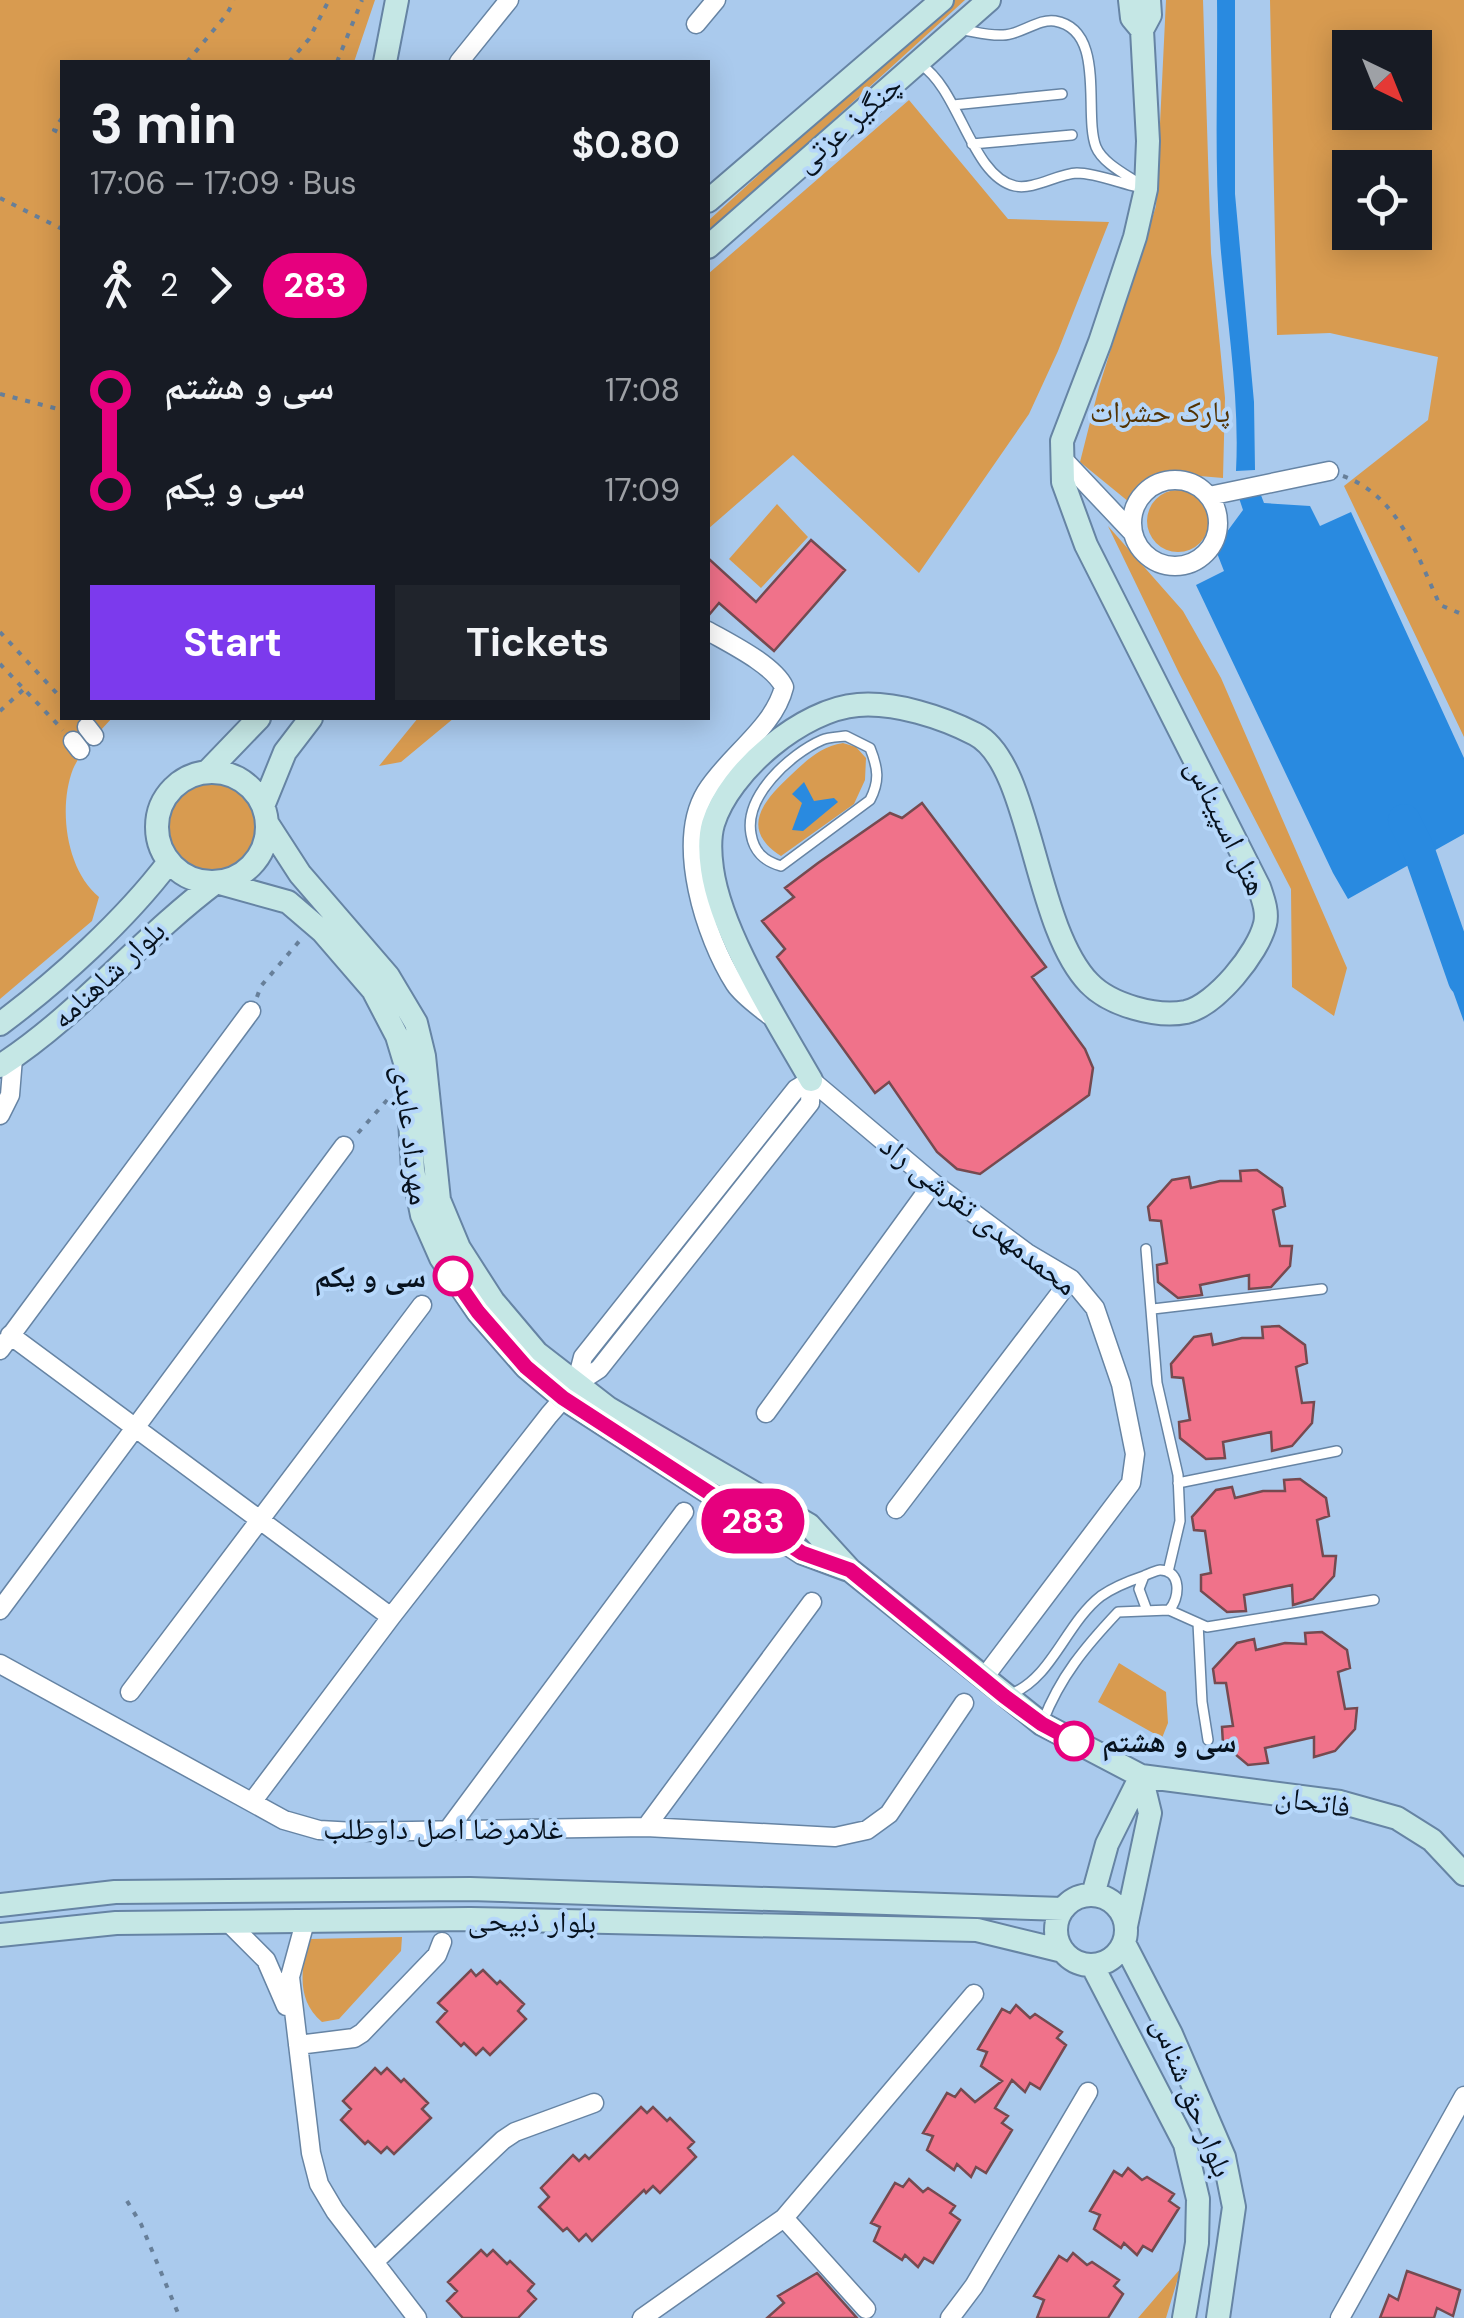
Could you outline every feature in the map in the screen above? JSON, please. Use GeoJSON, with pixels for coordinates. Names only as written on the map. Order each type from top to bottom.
{"type":"FeatureCollection","features":[{"type":"Feature","properties":{"kind":"street"},"geometry":{"type":"LineString","coordinates":[[385,60],[398,0]]}},
{"type":"Feature","properties":{"kind":"street"},"geometry":{"type":"LineString","coordinates":[[462,60],[509,0]]}},
{"type":"Feature","properties":{"kind":"street"},"geometry":{"type":"LineString","coordinates":[[696,24],[716,0]]}},
{"type":"Feature","properties":{"kind":"street","name":"چنگیز عزتی"},"geometry":{"type":"LineString","coordinates":[[710,199],[942,0]]}},
{"type":"Feature","properties":{"kind":"street","name":"چنگیز عزتی"},"geometry":{"type":"LineString","coordinates":[[710,245],[989,0]]}},
{"type":"Feature","properties":{"kind":"street"},"geometry":{"type":"LineString","coordinates":[[1130,0],[1132,18],[1142,30],[1150,15],[1149,0]]}},
{"type":"Feature","properties":{"kind":"street","name":"هتل اسپیناس"},"geometry":{"type":"LineString","coordinates":[[810,1080],[734,938],[717,896],[711,866],[713,824],[723,803],[792,745],[814,716],[857,705],[887,706],[977,735],[997,752],[1009,774],[1053,923],[1087,982],[1130,1009],[1186,1012],[1220,993],[1239,971],[1265,926],[1260,887],[1086,544],[1063,482],[1062,441],[1130,254],[1146,188],[1148,140],[1142,30]]}},
{"type":"Feature","properties":{"kind":"street"},"geometry":{"type":"LineString","coordinates":[[1063,459],[1132,532],[1146,556],[1172,566],[1186,565],[1209,550],[1216,537],[1216,510],[1209,496],[1185,481],[1156,484],[1136,504],[1132,532]]}},
{"type":"Feature","properties":{"kind":"street"},"geometry":{"type":"LineString","coordinates":[[1209,496],[1329,471]]}},
{"type":"Feature","properties":{"kind":"street"},"geometry":{"type":"LineString","coordinates":[[710,632],[767,669],[784,687],[776,708],[733,755],[704,795],[695,826],[694,853],[700,902],[736,986],[780,1026]]}},
{"type":"Feature","properties":{"kind":"street"},"geometry":{"type":"LineString","coordinates":[[208,771],[257,720]]}},
{"type":"Feature","properties":{"kind":"street"},"geometry":{"type":"LineString","coordinates":[[265,814],[254,791],[242,780],[208,771],[192,775],[165,797],[158,813],[160,847],[182,873],[198,880],[216,882],[248,869],[266,840],[265,814],[285,752],[309,720]]}},
{"type":"Feature","properties":{"kind":"street","name":"مهرداد عابدی"},"geometry":{"type":"LineString","coordinates":[[265,814],[300,874],[388,976],[416,1022],[424,1056],[439,1200],[459,1248],[493,1300],[569,1391]]}},
{"type":"Feature","properties":{"kind":"street","name":"بلوار شاهنامه"},"geometry":{"type":"LineString","coordinates":[[0,1024],[77,958],[170,862]]}},
{"type":"Feature","properties":{"kind":"street","name":"مهرداد عابدی"},"geometry":{"type":"LineString","coordinates":[[216,882],[288,902],[324,932],[373,990],[398,1036],[406,1069],[414,1170],[422,1215],[441,1258],[478,1312],[526,1367],[608,1408],[808,1525],[850,1570],[1004,1696],[1042,1724],[1140,1776]]}},
{"type":"Feature","properties":{"kind":"street","name":"بلوار شاهنامه"},"geometry":{"type":"LineString","coordinates":[[6,1062],[100,983],[172,915],[216,882]]}},
{"type":"Feature","properties":{"kind":"street"},"geometry":{"type":"LineString","coordinates":[[250,1012],[5,1342],[136,1428],[391,1617]]}},
{"type":"Feature","properties":{"kind":"street"},"geometry":{"type":"LineString","coordinates":[[0,1115],[10,1096],[6,1062]]}},
{"type":"Feature","properties":{"kind":"street"},"geometry":{"type":"LineString","coordinates":[[252,1802],[569,1391],[583,1357],[796,1089],[810,1080]]}},
{"type":"Feature","properties":{"kind":"street","name":"محمدمهدی تفرشی راد"},"geometry":{"type":"LineString","coordinates":[[810,1080],[934,1183],[1070,1279],[1095,1308],[1121,1384],[1135,1454],[1130,1484],[984,1679]]}},
{"type":"Feature","properties":{"kind":"street"},"geometry":{"type":"LineString","coordinates":[[0,1610],[344,1146]]}},
{"type":"Feature","properties":{"kind":"street"},"geometry":{"type":"LineString","coordinates":[[766,1414],[934,1183]]}},
{"type":"Feature","properties":{"kind":"street"},"geometry":{"type":"LineString","coordinates":[[896,1509],[1070,1279]]}},
{"type":"Feature","properties":{"kind":"street"},"geometry":{"type":"LineString","coordinates":[[130,1692],[422,1305]]}},
{"type":"Feature","properties":{"kind":"street"},"geometry":{"type":"LineString","coordinates":[[447,1832],[684,1512]]}},
{"type":"Feature","properties":{"kind":"street"},"geometry":{"type":"LineString","coordinates":[[646,1827],[812,1602]]}},
{"type":"Feature","properties":{"kind":"street","name":"غلامرضا اصل داوطلب"},"geometry":{"type":"LineString","coordinates":[[0,1664],[284,1820],[318,1830],[447,1832],[646,1827],[834,1837],[867,1830],[890,1814],[964,1703]]}},
{"type":"Feature","properties":{"kind":"street"},"geometry":{"type":"LineString","coordinates":[[1093,1895],[1107,1844],[1140,1776]]}},
{"type":"Feature","properties":{"kind":"street"},"geometry":{"type":"LineString","coordinates":[[1125,1934],[1120,1910],[1109,1900],[1093,1895],[1072,1901],[1063,1909],[1056,1937],[1070,1958],[1092,1965],[1116,1954],[1125,1934],[1150,1813],[1140,1776]]}},
{"type":"Feature","properties":{"kind":"street","name":"فاتحان"},"geometry":{"type":"LineString","coordinates":[[1140,1776],[1340,1802],[1397,1818],[1432,1840],[1464,1874]]}},
{"type":"Feature","properties":{"kind":"street","name":"بلوار ذبیحی"},"geometry":{"type":"LineString","coordinates":[[0,1904],[115,1892],[470,1889],[1063,1909]]}},
{"type":"Feature","properties":{"kind":"street","name":"بلوار ذبیحی"},"geometry":{"type":"LineString","coordinates":[[0,1936],[116,1923],[470,1920],[977,1930],[1063,1950]]}},
{"type":"Feature","properties":{"kind":"street"},"geometry":{"type":"LineString","coordinates":[[305,1922],[290,1977],[310,2153],[318,2184],[417,2318]]}},
{"type":"Feature","properties":{"kind":"street"},"geometry":{"type":"LineString","coordinates":[[229,1923],[266,1960],[284,1997],[298,2045]]}},
{"type":"Feature","properties":{"kind":"street","name":"بلوار حق شناس"},"geometry":{"type":"LineString","coordinates":[[1125,1934],[1224,2157],[1234,2207],[1218,2318]]}},
{"type":"Feature","properties":{"kind":"street"},"geometry":{"type":"LineString","coordinates":[[298,2045],[354,2038],[362,2033],[436,1955],[442,1942]]}},
{"type":"Feature","properties":{"kind":"street","name":"بلوار حق شناس"},"geometry":{"type":"LineString","coordinates":[[1092,1965],[1185,2144],[1198,2199],[1198,2242],[1184,2318]]}},
{"type":"Feature","properties":{"kind":"street"},"geometry":{"type":"LineString","coordinates":[[642,2318],[784,2218],[974,1994]]}},
{"type":"Feature","properties":{"kind":"street"},"geometry":{"type":"LineString","coordinates":[[950,2318],[974,2286],[1088,2092]]}},
{"type":"Feature","properties":{"kind":"street"},"geometry":{"type":"LineString","coordinates":[[1340,2318],[1464,2096]]}},
{"type":"Feature","properties":{"kind":"street"},"geometry":{"type":"LineString","coordinates":[[374,2262],[503,2140],[594,2103]]}},
{"type":"Feature","properties":{"kind":"street"},"geometry":{"type":"LineString","coordinates":[[784,2218],[866,2309]]}},
{"type":"Feature","properties":{"kind":"lane"},"geometry":{"type":"LineString","coordinates":[[956,29],[1004,36],[1050,20],[1065,24],[1088,56],[1094,144],[1108,162],[1146,188]]}},
{"type":"Feature","properties":{"kind":"lane"},"geometry":{"type":"LineString","coordinates":[[918,62],[930,70],[972,144],[1001,180],[1019,188],[1078,173],[1146,188]]}},
{"type":"Feature","properties":{"kind":"lane"},"geometry":{"type":"LineString","coordinates":[[953,105],[1062,94]]}},
{"type":"Feature","properties":{"kind":"lane"},"geometry":{"type":"LineString","coordinates":[[972,144],[1072,135]]}},
{"type":"Feature","properties":{"kind":"lane"},"geometry":{"type":"LineString","coordinates":[[756,777],[750,832],[755,848],[767,862],[781,866],[870,800],[878,785],[877,766],[870,748],[846,736],[792,745]]}},
{"type":"Feature","properties":{"kind":"lane"},"geometry":{"type":"LineString","coordinates":[[1146,1249],[1157,1382],[1178,1483],[1180,1521],[1168,1572]]}},
{"type":"Feature","properties":{"kind":"lane"},"geometry":{"type":"LineString","coordinates":[[1153,1309],[1322,1289]]}},
{"type":"Feature","properties":{"kind":"lane"},"geometry":{"type":"LineString","coordinates":[[1178,1483],[1336,1451]]}},
{"type":"Feature","properties":{"kind":"lane"},"geometry":{"type":"LineString","coordinates":[[1004,1696],[1029,1687],[1098,1598],[1159,1570],[1168,1572],[1176,1581],[1179,1593],[1169,1610]]}},
{"type":"Feature","properties":{"kind":"lane"},"geometry":{"type":"LineString","coordinates":[[1144,1576],[1139,1588],[1146,1608]]}},
{"type":"Feature","properties":{"kind":"lane"},"geometry":{"type":"LineString","coordinates":[[1042,1724],[1054,1691],[1075,1658],[1118,1612],[1169,1610],[1207,1627],[1374,1600]]}},
{"type":"Feature","properties":{"kind":"lane"},"geometry":{"type":"LineString","coordinates":[[1198,1623],[1208,1740]]}},
{"type":"Feature","properties":{"kind":"path"},"geometry":{"type":"LineString","coordinates":[[189,60],[234,0]]}},
{"type":"Feature","properties":{"kind":"path"},"geometry":{"type":"LineString","coordinates":[[291,60],[309,39],[329,0]]}},
{"type":"Feature","properties":{"kind":"path"},"geometry":{"type":"LineString","coordinates":[[339,60],[362,0]]}},
{"type":"Feature","properties":{"kind":"path"},"geometry":{"type":"LineString","coordinates":[[0,198],[60,228]]}},
{"type":"Feature","properties":{"kind":"path"},"geometry":{"type":"LineString","coordinates":[[0,394],[60,409]]}},
{"type":"Feature","properties":{"kind":"path"},"geometry":{"type":"LineString","coordinates":[[1329,471],[1362,483],[1402,522],[1440,606],[1464,615]]}},
{"type":"Feature","properties":{"kind":"path"},"geometry":{"type":"LineString","coordinates":[[0,632],[60,697]]}},
{"type":"Feature","properties":{"kind":"path"},"geometry":{"type":"LineString","coordinates":[[0,664],[76,745]]}},
{"type":"Feature","properties":{"kind":"path"},"geometry":{"type":"LineString","coordinates":[[0,711],[24,689]]}},
{"type":"Feature","properties":{"kind":"path"},"geometry":{"type":"LineString","coordinates":[[268,978],[302,938]]}},
{"type":"Feature","properties":{"kind":"path"},"geometry":{"type":"LineString","coordinates":[[344,1146],[391,1095]]}},
{"type":"Feature","properties":{"kind":"path"},"geometry":{"type":"LineString","coordinates":[[127,2201],[141,2224],[180,2318]]}},
{"type":"Feature","properties":{"kind":"green space"},"geometry":{"type":"Polygon","coordinates":[[[0,0],[375,0],[355,60],[60,60],[60,720],[110,720],[76,762],[66,802],[72,855],[99,897],[92,921],[0,999],[0,0]]]}},
{"type":"Feature","properties":{"kind":"green space"},"geometry":{"type":"Polygon","coordinates":[[[951,0],[965,0],[710,232],[710,219],[951,0]]]}},
{"type":"Feature","properties":{"kind":"green space","name":"پارک حشرات"},"geometry":{"type":"Polygon","coordinates":[[[1166,0],[1203,0],[1211,253],[1225,398],[1223,478],[1176,474],[1152,479],[1129,502],[1080,462],[1099,387],[1156,206],[1166,0]]]}},
{"type":"Feature","properties":{"kind":"green space"},"geometry":{"type":"Polygon","coordinates":[[[1270,0],[1464,0],[1464,737],[1344,486],[1428,420],[1438,357],[1330,333],[1277,335],[1270,0]]]}},
{"type":"Feature","properties":{"kind":"green space"},"geometry":{"type":"Polygon","coordinates":[[[909,100],[1008,219],[1109,222],[1029,414],[919,573],[793,455],[710,527],[710,272],[909,100]]]}},
{"type":"Feature","properties":{"kind":"green space"},"geometry":{"type":"Polygon","coordinates":[[[1178,490],[1200,499],[1209,521],[1200,543],[1178,552],[1156,543],[1147,521],[1156,499],[1178,490]]]}},
{"type":"Feature","properties":{"kind":"green space"},"geometry":{"type":"Polygon","coordinates":[[[777,504],[808,537],[761,588],[729,559],[777,504]]]}},
{"type":"Feature","properties":{"kind":"green space"},"geometry":{"type":"Polygon","coordinates":[[[1108,526],[1183,611],[1221,678],[1347,968],[1334,1016],[1292,987],[1291,889],[1108,526]]]}},
{"type":"Feature","properties":{"kind":"green space"},"geometry":{"type":"Polygon","coordinates":[[[416,720],[452,720],[401,762],[379,766],[416,720]]]}},
{"type":"Feature","properties":{"kind":"green space"},"geometry":{"type":"Polygon","coordinates":[[[843,743],[856,747],[866,758],[865,780],[854,804],[781,856],[761,836],[758,825],[764,805],[808,759],[843,743]]]}},
{"type":"Feature","properties":{"kind":"green space"},"geometry":{"type":"Polygon","coordinates":[[[211,782],[243,795],[256,827],[243,859],[211,872],[179,859],[166,827],[179,795],[211,782]]]}},
{"type":"Feature","properties":{"kind":"green space"},"geometry":{"type":"Polygon","coordinates":[[[1119,1663],[1166,1692],[1168,1723],[1162,1738],[1098,1702],[1119,1663]]]}},
{"type":"Feature","properties":{"kind":"green space"},"geometry":{"type":"Polygon","coordinates":[[[402,1937],[401,1951],[339,2019],[322,2022],[304,1994],[309,1939],[402,1937]]]}},
{"type":"Feature","properties":{"kind":"green space"},"geometry":{"type":"Polygon","coordinates":[[[1181,2268],[1166,2318],[1138,2318],[1181,2268]]]}},
{"type":"Feature","properties":{"kind":"water"},"geometry":{"type":"Polygon","coordinates":[[[1217,0],[1235,0],[1235,194],[1254,402],[1255,470],[1236,471],[1234,384],[1218,210],[1217,0]]]}},
{"type":"Feature","properties":{"kind":"water"},"geometry":{"type":"Polygon","coordinates":[[[1259,490],[1264,503],[1310,506],[1320,526],[1351,512],[1464,758],[1464,834],[1348,899],[1196,585],[1224,571],[1215,548],[1243,510],[1239,498],[1259,490]]]}},
{"type":"Feature","properties":{"kind":"water"},"geometry":{"type":"Polygon","coordinates":[[[804,782],[814,801],[834,798],[838,802],[803,831],[792,830],[802,803],[792,794],[804,782]]]}},
{"type":"Feature","properties":{"kind":"water"},"geometry":{"type":"Polygon","coordinates":[[[1454,918],[1464,945],[1464,1022],[1430,927],[1454,918]]]}},
{"type":"Feature","properties":{"kind":"building"},"geometry":{"type":"Polygon","coordinates":[[[811,540],[845,570],[774,651],[719,603],[710,614],[710,560],[756,602],[811,540]]]}},
{"type":"Feature","properties":{"kind":"building"},"geometry":{"type":"Polygon","coordinates":[[[922,803],[1046,967],[1032,977],[1085,1049],[1093,1068],[1089,1095],[980,1174],[957,1169],[937,1152],[889,1082],[875,1093],[777,957],[785,949],[762,921],[794,897],[785,888],[818,863],[890,813],[902,818],[922,803]]]}},
{"type":"Feature","properties":{"kind":"building"},"geometry":{"type":"Polygon","coordinates":[[[1257,1170],[1282,1188],[1285,1206],[1273,1210],[1280,1246],[1292,1246],[1290,1266],[1271,1287],[1249,1289],[1249,1275],[1200,1285],[1202,1295],[1178,1298],[1158,1282],[1157,1265],[1167,1263],[1161,1221],[1150,1220],[1148,1207],[1172,1180],[1189,1177],[1191,1188],[1241,1181],[1240,1171],[1257,1170]]]}},
{"type":"Feature","properties":{"kind":"building"},"geometry":{"type":"Polygon","coordinates":[[[1279,1326],[1305,1345],[1307,1363],[1296,1367],[1302,1403],[1314,1402],[1312,1423],[1292,1446],[1272,1451],[1271,1432],[1223,1442],[1225,1458],[1206,1459],[1180,1438],[1179,1422],[1190,1420],[1183,1378],[1172,1377],[1171,1364],[1194,1337],[1211,1334],[1213,1345],[1263,1338],[1262,1327],[1279,1326]]]}},
{"type":"Feature","properties":{"kind":"building"},"geometry":{"type":"Polygon","coordinates":[[[1300,1479],[1326,1498],[1329,1516],[1317,1520],[1323,1556],[1336,1556],[1334,1576],[1313,1599],[1293,1605],[1292,1585],[1244,1595],[1246,1611],[1227,1612],[1201,1591],[1201,1575],[1211,1573],[1205,1531],[1194,1530],[1192,1517],[1216,1490],[1232,1487],[1235,1498],[1263,1491],[1285,1491],[1284,1480],[1300,1479]]]}},
{"type":"Feature","properties":{"kind":"building"},"geometry":{"type":"Polygon","coordinates":[[[1322,1632],[1347,1650],[1350,1668],[1338,1672],[1345,1709],[1357,1708],[1355,1729],[1335,1751],[1314,1757],[1314,1737],[1265,1748],[1268,1763],[1248,1765],[1223,1744],[1222,1727],[1233,1726],[1226,1683],[1215,1683],[1213,1669],[1237,1643],[1254,1639],[1256,1650],[1285,1643],[1306,1644],[1305,1633],[1322,1632]]]}},
{"type":"Feature","properties":{"kind":"building"},"geometry":{"type":"Polygon","coordinates":[[[471,1970],[476,1976],[483,1970],[524,2004],[518,2011],[526,2019],[490,2055],[483,2048],[476,2055],[464,2043],[461,2046],[437,2022],[447,2011],[438,2003],[471,1970]]]}},
{"type":"Feature","properties":{"kind":"building"},"geometry":{"type":"Polygon","coordinates":[[[1016,2005],[1030,2018],[1035,2014],[1062,2032],[1057,2038],[1066,2045],[1040,2089],[1030,2083],[1025,2092],[1012,2080],[995,2108],[1008,2116],[1002,2123],[1012,2130],[986,2173],[976,2167],[971,2177],[957,2164],[954,2170],[927,2150],[933,2136],[923,2133],[947,2093],[955,2097],[961,2089],[975,2102],[1002,2081],[981,2066],[987,2052],[978,2049],[1002,2009],[1010,2013],[1016,2005]]]}},
{"type":"Feature","properties":{"kind":"building"},"geometry":{"type":"Polygon","coordinates":[[[375,2068],[381,2074],[387,2068],[401,2082],[404,2079],[428,2103],[422,2109],[431,2118],[394,2154],[387,2147],[381,2153],[368,2141],[365,2144],[341,2120],[351,2109],[343,2101],[375,2068]]]}},
{"type":"Feature","properties":{"kind":"building"},"geometry":{"type":"Polygon","coordinates":[[[641,2107],[647,2113],[653,2107],[667,2121],[670,2118],[694,2142],[688,2148],[696,2157],[660,2193],[653,2186],[646,2193],[644,2190],[592,2241],[586,2234],[579,2241],[539,2207],[549,2197],[541,2188],[573,2155],[579,2161],[585,2155],[589,2159],[641,2107]]]}},
{"type":"Feature","properties":{"kind":"building"},"geometry":{"type":"Polygon","coordinates":[[[1128,2168],[1142,2180],[1147,2177],[1174,2194],[1169,2201],[1179,2208],[1152,2251],[1143,2246],[1137,2255],[1124,2243],[1121,2248],[1094,2229],[1100,2215],[1090,2211],[1114,2171],[1122,2176],[1128,2168]]]}},
{"type":"Feature","properties":{"kind":"building"},"geometry":{"type":"Polygon","coordinates":[[[909,2179],[923,2192],[928,2188],[955,2206],[950,2213],[960,2220],[933,2263],[924,2258],[918,2267],[905,2255],[902,2260],[874,2241],[880,2227],[871,2223],[895,2183],[903,2187],[909,2179]]]}},
{"type":"Feature","properties":{"kind":"building"},"geometry":{"type":"Polygon","coordinates":[[[481,2250],[487,2256],[493,2250],[534,2284],[528,2291],[536,2299],[518,2318],[463,2318],[447,2301],[457,2291],[448,2282],[481,2250]]]}},
{"type":"Feature","properties":{"kind":"building"},"geometry":{"type":"Polygon","coordinates":[[[1073,2253],[1087,2265],[1092,2262],[1119,2280],[1114,2286],[1123,2294],[1108,2318],[1037,2318],[1044,2300],[1034,2296],[1059,2256],[1067,2261],[1073,2253]]]}},
{"type":"Feature","properties":{"kind":"building"},"geometry":{"type":"Polygon","coordinates":[[[1407,2271],[1460,2290],[1453,2316],[1437,2308],[1434,2318],[1380,2318],[1389,2295],[1398,2300],[1407,2271]]]}},
{"type":"Feature","properties":{"kind":"building"},"geometry":{"type":"Polygon","coordinates":[[[817,2273],[857,2318],[767,2318],[784,2303],[778,2296],[817,2273]]]}},
{"type":"Feature","properties":{"kind":"waterway"},"geometry":{"type":"LineString","coordinates":[[1404,820],[1418,848],[1464,980]]}},
{"type":"Feature","properties":{"kind":"bus line","name":"283"},"geometry":{"type":"LineString","coordinates":[[453,1276],[478,1312],[526,1367],[563,1398],[802,1553],[850,1570],[1004,1696],[1042,1724],[1074,1741]]}},
{"type":"Feature","properties":{"kind":"place","name":"سی و یکم"},"geometry":{"type":"Point","coordinates":[453,1276]}},
{"type":"Feature","properties":{"kind":"place","name":"سی و هشتم"},"geometry":{"type":"Point","coordinates":[1074,1741]}}]}
